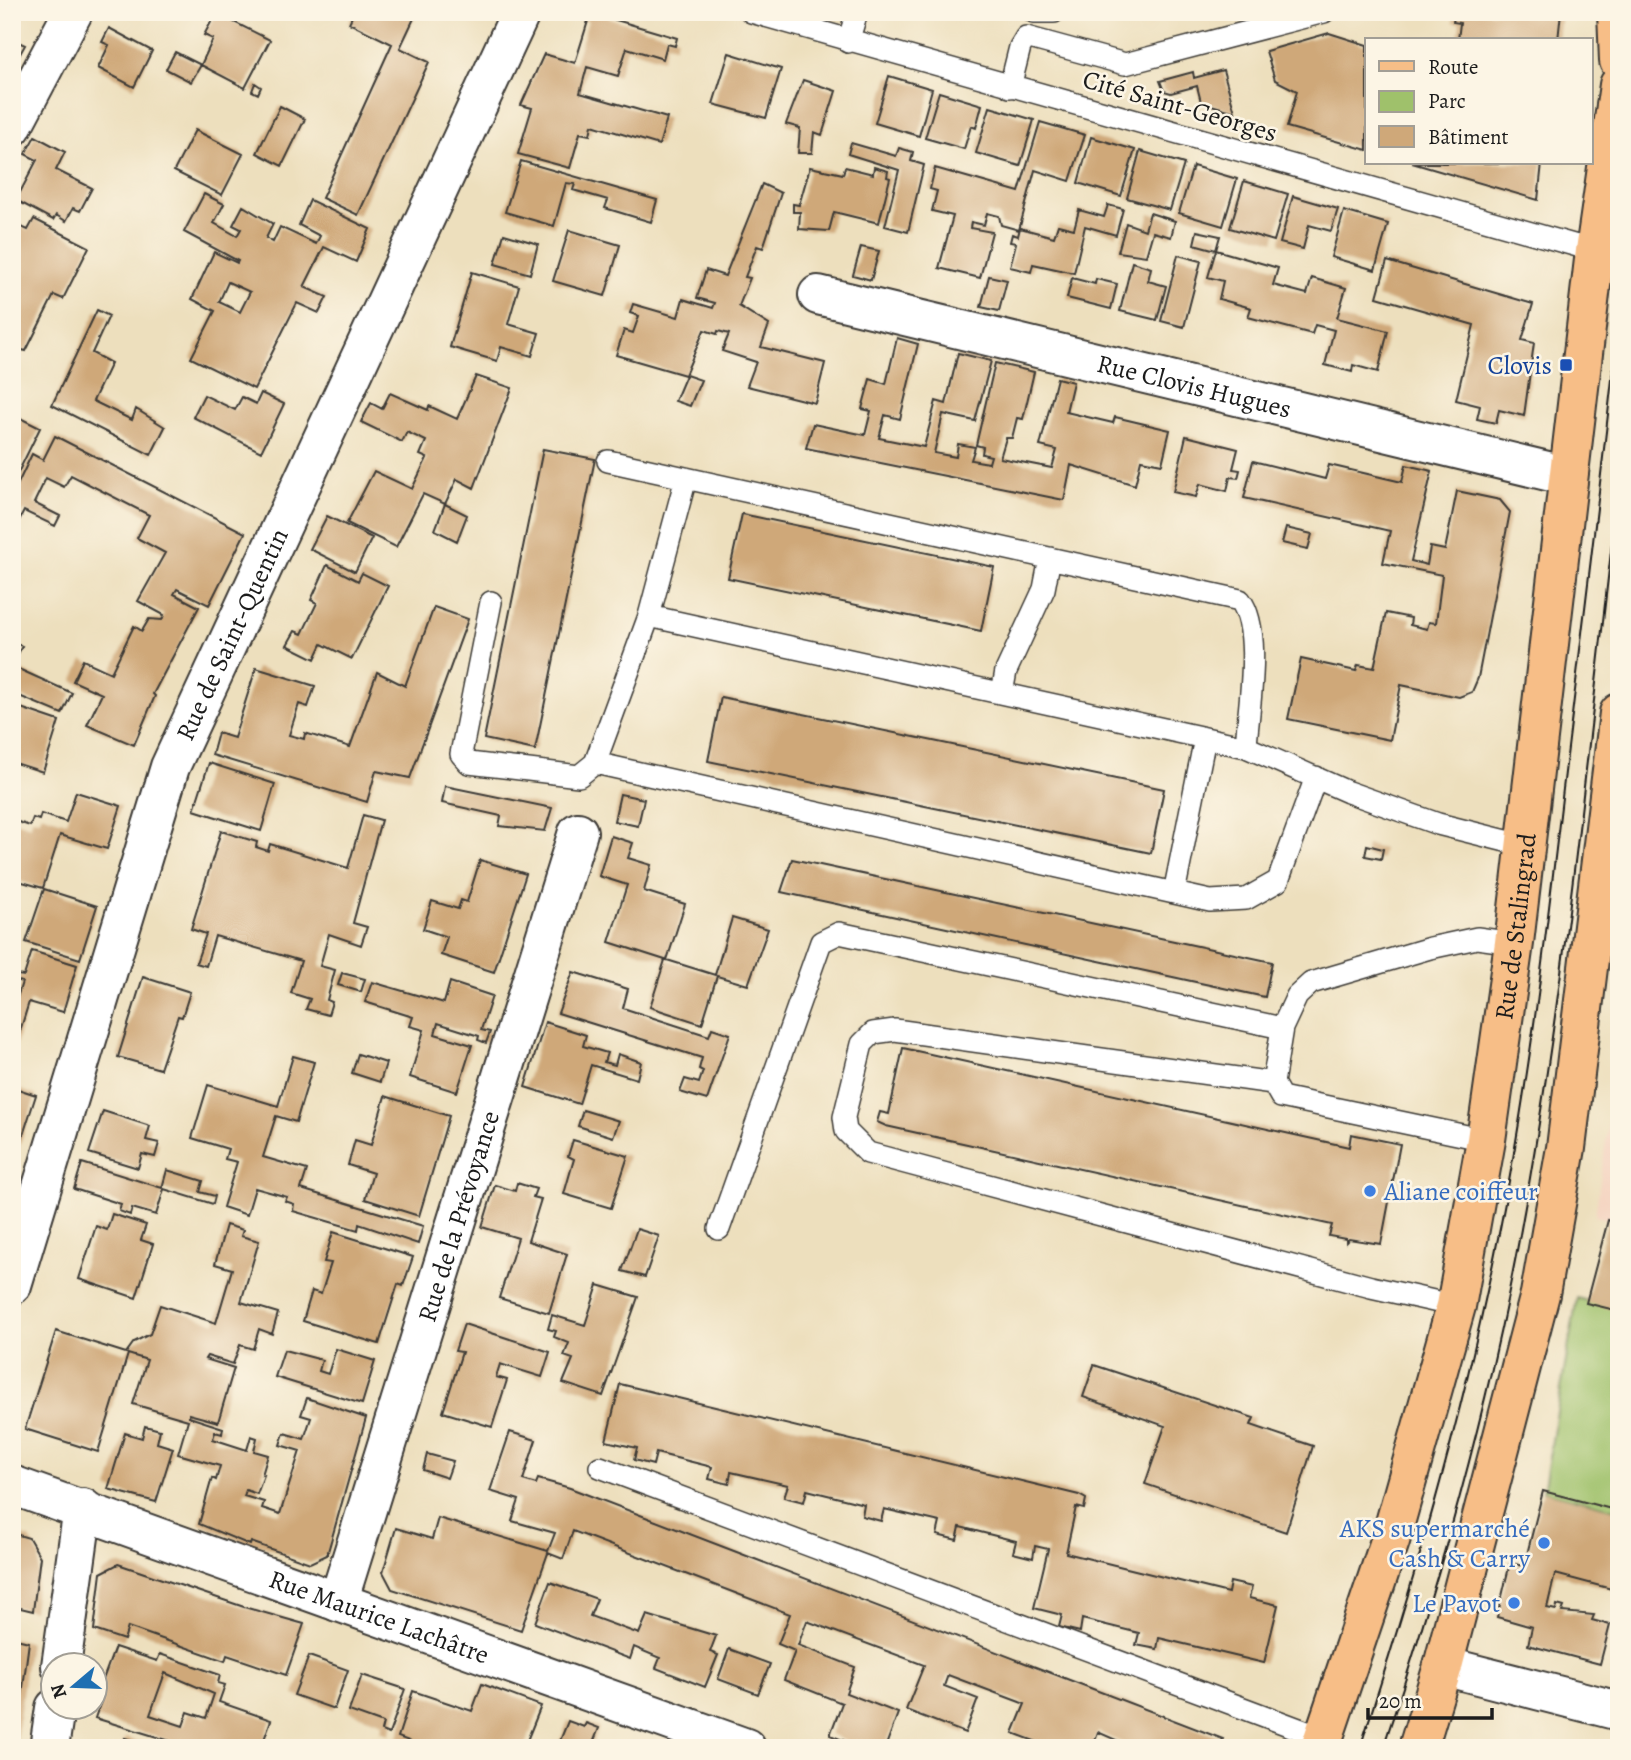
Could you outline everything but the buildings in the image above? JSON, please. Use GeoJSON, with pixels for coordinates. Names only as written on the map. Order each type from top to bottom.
{"type":"FeatureCollection","features":[{"type":"Feature","properties":{"kind":"main road"},"geometry":{"type":"LineString","coordinates":[[1617,12],[1619,61]]}},
{"type":"Feature","properties":{"kind":"main road","name":"Rue de Stalingrad"},"geometry":{"type":"LineString","coordinates":[[1321,1743],[1390,1541],[1456,1306],[1486,1140],[1514,943],[1595,251],[1619,85]]}},
{"type":"Feature","properties":{"kind":"main road"},"geometry":{"type":"LineString","coordinates":[[1418,1748],[1443,1666],[1545,1267],[1566,1148],[1619,713]]}},
{"type":"Feature","properties":{"kind":"street"},"geometry":{"type":"LineString","coordinates":[[12,127],[73,12]]}},
{"type":"Feature","properties":{"kind":"street","name":"Rue de Saint-Quentin"},"geometry":{"type":"LineString","coordinates":[[12,1285],[170,767],[521,12]]}},
{"type":"Feature","properties":{"kind":"street","name":"Rue Clovis Hugues"},"geometry":{"type":"LineString","coordinates":[[818,295],[1568,476]]}},
{"type":"Feature","properties":{"kind":"street","name":"Rue de la Prévoyance"},"geometry":{"type":"LineString","coordinates":[[338,1602],[578,832]]}},
{"type":"Feature","properties":{"kind":"street","name":"Rue Maurice Lachâtre"},"geometry":{"type":"LineString","coordinates":[[12,1485],[83,1508],[746,1748]]}},
{"type":"Feature","properties":{"kind":"street"},"geometry":{"type":"LineString","coordinates":[[63,1652],[83,1508]]}},
{"type":"Feature","properties":{"kind":"street"},"geometry":{"type":"LineString","coordinates":[[1443,1666],[1619,1711]]}},
{"type":"Feature","properties":{"kind":"street"},"geometry":{"type":"LineString","coordinates":[[49,1748],[53,1722]]}},
{"type":"Feature","properties":{"kind":"lane","name":"Cité Saint-Georges"},"geometry":{"type":"LineString","coordinates":[[751,12],[848,42],[1595,251]]}},
{"type":"Feature","properties":{"kind":"lane"},"geometry":{"type":"LineString","coordinates":[[848,42],[857,12]]}},
{"type":"Feature","properties":{"kind":"lane"},"geometry":{"type":"LineString","coordinates":[[1034,12],[1054,12]]}},
{"type":"Feature","properties":{"kind":"lane"},"geometry":{"type":"LineString","coordinates":[[1010,87],[1026,37],[1125,64],[1324,12]]}},
{"type":"Feature","properties":{"kind":"lane"},"geometry":{"type":"LineString","coordinates":[[608,461],[1240,600],[1247,608],[1252,639],[1246,747]]}},
{"type":"Feature","properties":{"kind":"lane"},"geometry":{"type":"LineString","coordinates":[[491,602],[461,754],[469,763],[579,776],[596,763],[649,616],[686,478]]}},
{"type":"Feature","properties":{"kind":"lane"},"geometry":{"type":"LineString","coordinates":[[1002,693],[1006,671],[1044,589],[1050,558]]}},
{"type":"Feature","properties":{"kind":"lane"},"geometry":{"type":"LineString","coordinates":[[649,616],[1246,747],[1438,824],[1526,846]]}},
{"type":"Feature","properties":{"kind":"lane"},"geometry":{"type":"LineString","coordinates":[[1174,893],[1205,737]]}},
{"type":"Feature","properties":{"kind":"lane"},"geometry":{"type":"LineString","coordinates":[[596,763],[1210,901],[1246,899],[1278,881],[1316,777]]}},
{"type":"Feature","properties":{"kind":"lane"},"geometry":{"type":"LineString","coordinates":[[719,1228],[821,942],[839,933],[1282,1028]]}},
{"type":"Feature","properties":{"kind":"lane"},"geometry":{"type":"LineString","coordinates":[[1486,1140],[1281,1097],[1273,1083],[1282,1028],[1297,996],[1311,983],[1430,948],[1478,938],[1514,943]]}},
{"type":"Feature","properties":{"kind":"lane"},"geometry":{"type":"LineString","coordinates":[[1273,1083],[895,1030],[873,1033],[862,1044],[844,1117],[846,1131],[868,1153],[1371,1287],[1456,1306]]}},
{"type":"Feature","properties":{"kind":"lane"},"geometry":{"type":"LineString","coordinates":[[600,1467],[1321,1743]]}},
{"type":"Feature","properties":{"kind":"shaded area"},"geometry":{"type":"Polygon","coordinates":[[[1619,1051],[1619,1222],[1595,1216],[1619,1051]]]}},
{"type":"Feature","properties":{"kind":"green space"},"geometry":{"type":"Polygon","coordinates":[[[1577,1298],[1619,1309],[1619,1510],[1543,1491],[1577,1298]]]}},
{"type":"Feature","properties":{"kind":"tram line"},"geometry":{"type":"LineString","coordinates":[[1360,1748],[1399,1626],[1451,1440],[1482,1316],[1506,1196],[1542,964],[1619,316]]}},
{"type":"Feature","properties":{"kind":"tram line"},"geometry":{"type":"LineString","coordinates":[[1383,1748],[1461,1491],[1494,1360],[1521,1229],[1564,951],[1619,484]]}},
{"type":"Feature","properties":{"kind":"place","name":"Clovis"},"geometry":{"type":"Point","coordinates":[1566,365]}},
{"type":"Feature","properties":{"kind":"place","name":"Aliane coiffeur"},"geometry":{"type":"Point","coordinates":[1370,1191]}},
{"type":"Feature","properties":{"kind":"place","name":"AKS supermarché Cash & Carry"},"geometry":{"type":"Point","coordinates":[1544,1543]}},
{"type":"Feature","properties":{"kind":"place","name":"Le Pavot"},"geometry":{"type":"Point","coordinates":[1514,1603]}}]}
